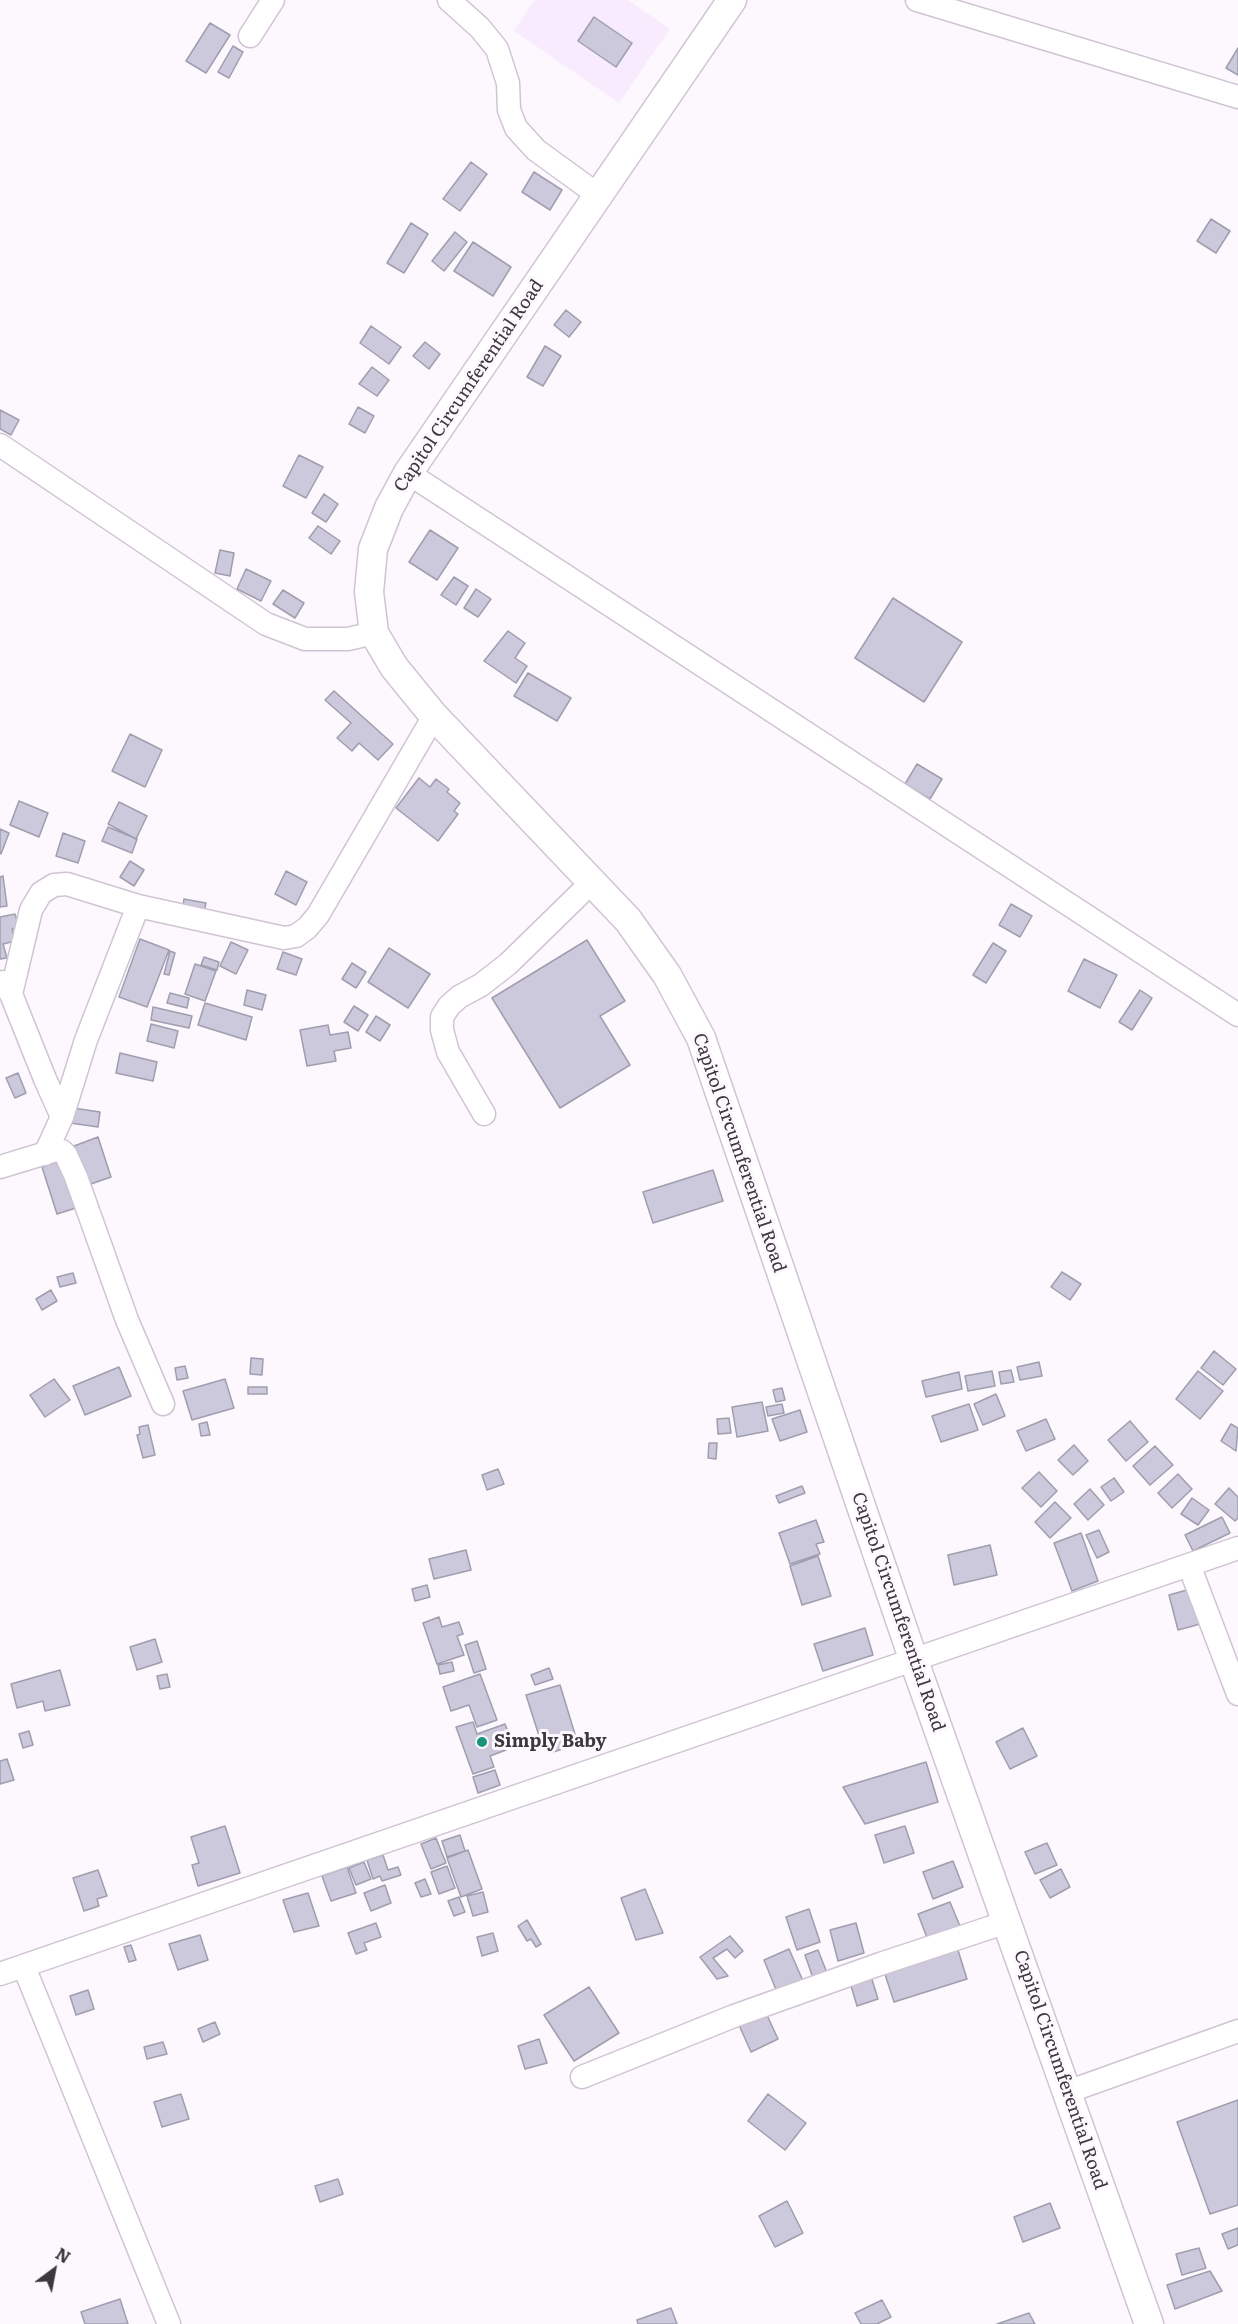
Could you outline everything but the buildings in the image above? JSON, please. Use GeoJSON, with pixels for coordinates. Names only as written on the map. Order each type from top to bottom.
{"type":"FeatureCollection","features":[{"type":"Feature","properties":{"kind":"main road","name":"Capitol Circumferential Road"},"geometry":{"type":"LineString","coordinates":[[732,0],[408,473],[389,508],[374,549],[369,592],[374,633],[394,667],[434,716],[628,920],[667,975],[701,1038],[914,1660],[1067,2092],[1144,2322]]}},
{"type":"Feature","properties":{"kind":"street"},"geometry":{"type":"LineString","coordinates":[[250,36],[273,0]]}},
{"type":"Feature","properties":{"kind":"street"},"geometry":{"type":"LineString","coordinates":[[449,0],[480,28],[497,49],[508,83],[509,110],[516,128],[536,150],[598,195]]}},
{"type":"Feature","properties":{"kind":"street"},"geometry":{"type":"LineString","coordinates":[[917,0],[1238,97]]}},
{"type":"Feature","properties":{"kind":"street"},"geometry":{"type":"LineString","coordinates":[[0,445],[267,624],[305,639],[348,639],[374,633]]}},
{"type":"Feature","properties":{"kind":"street"},"geometry":{"type":"LineString","coordinates":[[408,473],[1238,1015]]}},
{"type":"Feature","properties":{"kind":"street"},"geometry":{"type":"LineString","coordinates":[[62,1117],[5,986],[31,910],[41,893],[54,885],[67,884],[138,906],[284,938],[301,932],[318,915],[434,716]]}},
{"type":"Feature","properties":{"kind":"street"},"geometry":{"type":"LineString","coordinates":[[484,1114],[448,1052],[442,1030],[442,1017],[459,997],[481,986],[508,964],[592,882]]}},
{"type":"Feature","properties":{"kind":"street"},"geometry":{"type":"LineString","coordinates":[[45,1154],[62,1117],[86,1040],[138,906]]}},
{"type":"Feature","properties":{"kind":"street"},"geometry":{"type":"LineString","coordinates":[[0,1167],[58,1150],[66,1155],[126,1320],[163,1404]]}},
{"type":"Feature","properties":{"kind":"street"},"geometry":{"type":"LineString","coordinates":[[0,1974],[1238,1548]]}},
{"type":"Feature","properties":{"kind":"street"},"geometry":{"type":"LineString","coordinates":[[1189,1565],[1238,1694]]}},
{"type":"Feature","properties":{"kind":"street"},"geometry":{"type":"LineString","coordinates":[[582,2077],[734,2016],[1007,1922]]}},
{"type":"Feature","properties":{"kind":"street"},"geometry":{"type":"LineString","coordinates":[[24,1967],[169,2324]]}},
{"type":"Feature","properties":{"kind":"street"},"geometry":{"type":"LineString","coordinates":[[1067,2092],[1238,2031]]}},
{"type":"Feature","properties":{"kind":"shaded area"},"geometry":{"type":"Polygon","coordinates":[[[535,0],[628,0],[670,29],[619,103],[514,31],[535,0]]]}},
{"type":"Feature","properties":{"kind":"place","name":"Simply Baby"},"geometry":{"type":"Point","coordinates":[482,1742]}}]}
